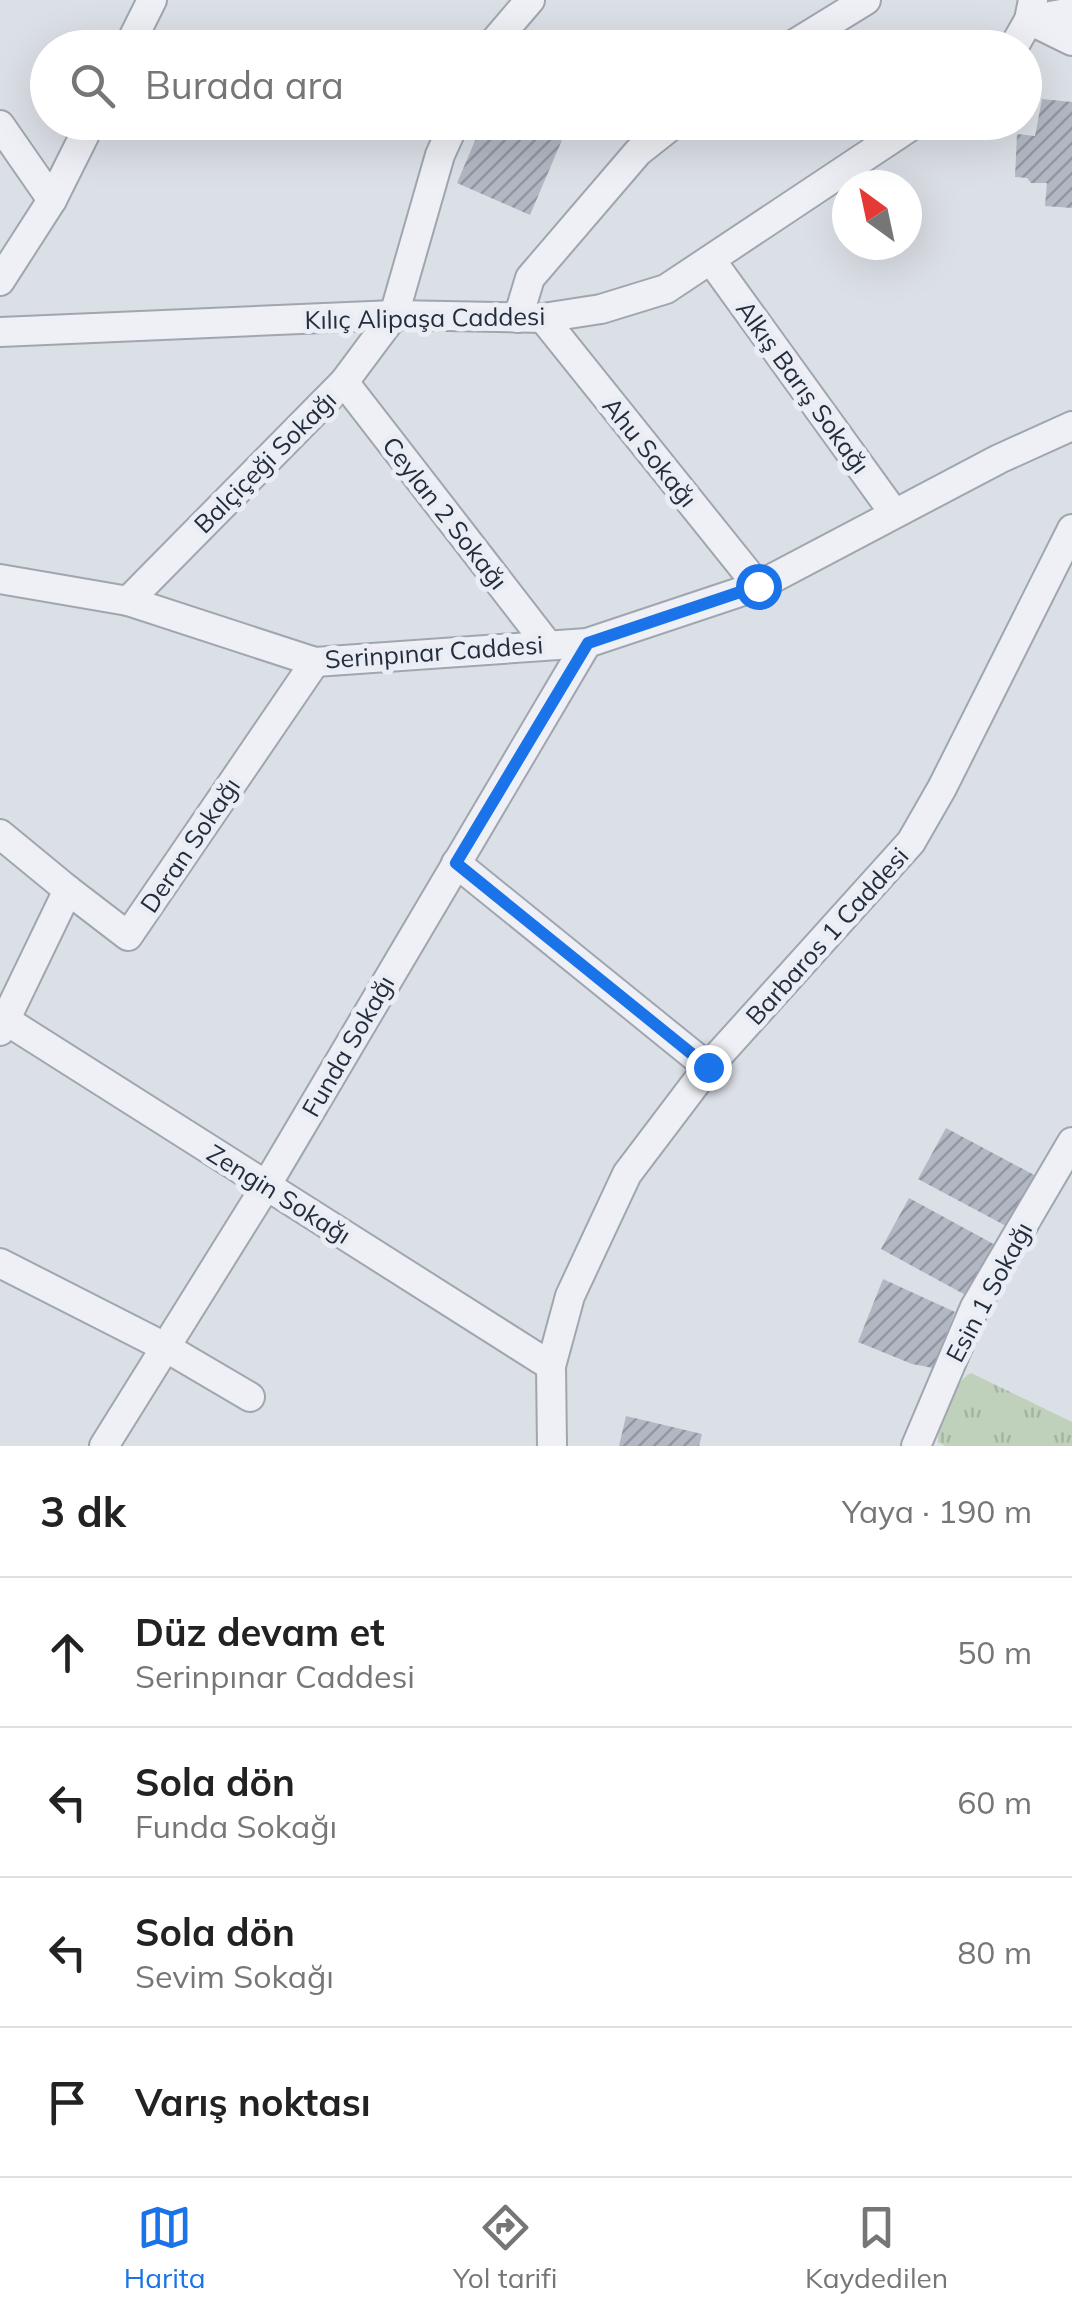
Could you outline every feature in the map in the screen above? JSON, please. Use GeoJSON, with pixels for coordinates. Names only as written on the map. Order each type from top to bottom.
{"type":"FeatureCollection","features":[{"type":"Feature","properties":{"kind":"street"},"geometry":{"type":"LineString","coordinates":[[137,30],[152,0]]}},
{"type":"Feature","properties":{"kind":"street"},"geometry":{"type":"LineString","coordinates":[[504,30],[530,0]]}},
{"type":"Feature","properties":{"kind":"street"},"geometry":{"type":"LineString","coordinates":[[817,30],[866,0]]}},
{"type":"Feature","properties":{"kind":"street"},"geometry":{"type":"LineString","coordinates":[[1031,10],[1072,12]]}},
{"type":"Feature","properties":{"kind":"street"},"geometry":{"type":"LineString","coordinates":[[1031,10],[1072,41]]}},
{"type":"Feature","properties":{"kind":"street"},"geometry":{"type":"LineString","coordinates":[[0,125],[52,200]]}},
{"type":"Feature","properties":{"kind":"street"},"geometry":{"type":"LineString","coordinates":[[0,281],[52,200],[82,140]]}},
{"type":"Feature","properties":{"kind":"street"},"geometry":{"type":"LineString","coordinates":[[394,316],[447,140]]}},
{"type":"Feature","properties":{"kind":"street"},"geometry":{"type":"LineString","coordinates":[[530,318],[530,278],[638,152],[653,140]]}},
{"type":"Feature","properties":{"kind":"street","name":"Kılıç Alipaşa Caddesi"},"geometry":{"type":"LineString","coordinates":[[0,332],[394,316],[530,318],[601,309],[666,289],[890,140]]}},
{"type":"Feature","properties":{"kind":"street","name":"Alkış Barış Sokağı"},"geometry":{"type":"LineString","coordinates":[[711,260],[894,512]]}},
{"type":"Feature","properties":{"kind":"street","name":"Balçiçeği Sokağı"},"geometry":{"type":"LineString","coordinates":[[128,601],[344,382],[394,316]]}},
{"type":"Feature","properties":{"kind":"street","name":"Ahu Sokağı"},"geometry":{"type":"LineString","coordinates":[[530,318],[758,586]]}},
{"type":"Feature","properties":{"kind":"street","name":"Ceylan 2 Sokağı"},"geometry":{"type":"LineString","coordinates":[[344,382],[547,644]]}},
{"type":"Feature","properties":{"kind":"street","name":"Serinpınar Caddesi"},"geometry":{"type":"LineString","coordinates":[[0,578],[128,601],[316,662],[588,643],[758,586],[999,458],[1072,426]]}},
{"type":"Feature","properties":{"kind":"street","name":"Barbaros 1 Caddesi"},"geometry":{"type":"LineString","coordinates":[[552,1446],[551,1366],[570,1296],[628,1174],[708,1067],[912,842],[1072,529]]}},
{"type":"Feature","properties":{"kind":"street","name":"Funda Sokağı"},"geometry":{"type":"LineString","coordinates":[[104,1446],[266,1186],[588,643]]}},
{"type":"Feature","properties":{"kind":"street","name":"Deran Sokağı"},"geometry":{"type":"LineString","coordinates":[[68,890],[128,936],[316,662]]}},
{"type":"Feature","properties":{"kind":"street"},"geometry":{"type":"LineString","coordinates":[[0,834],[68,890],[3,1026]]}},
{"type":"Feature","properties":{"kind":"street"},"geometry":{"type":"LineString","coordinates":[[456,863],[708,1067]]}},
{"type":"Feature","properties":{"kind":"street","name":"Zengin Sokağı"},"geometry":{"type":"LineString","coordinates":[[3,1026],[551,1366]]}},
{"type":"Feature","properties":{"kind":"street","name":"Esin 1 Sokağı"},"geometry":{"type":"LineString","coordinates":[[916,1446],[976,1307],[1072,1142]]}},
{"type":"Feature","properties":{"kind":"street"},"geometry":{"type":"LineString","coordinates":[[0,1263],[165,1347],[250,1398]]}},
{"type":"Feature","properties":{"kind":"green space"},"geometry":{"type":"Polygon","coordinates":[[[971,1373],[1072,1422],[1072,1446],[945,1446],[938,1442],[948,1403],[971,1373]]]}},
{"type":"Feature","properties":{"kind":"building"},"geometry":{"type":"Polygon","coordinates":[[[1042,99],[1072,102],[1072,208],[1045,206],[1047,183],[1015,177],[1017,140],[1042,140],[1042,99]]]}},
{"type":"Feature","properties":{"kind":"building"},"geometry":{"type":"Polygon","coordinates":[[[475,140],[562,140],[530,215],[457,183],[475,140]]]}},
{"type":"Feature","properties":{"kind":"building"},"geometry":{"type":"Polygon","coordinates":[[[946,1128],[1036,1176],[1008,1227],[918,1179],[946,1128]]]}},
{"type":"Feature","properties":{"kind":"building"},"geometry":{"type":"Polygon","coordinates":[[[909,1198],[999,1247],[971,1298],[881,1249],[909,1198]]]}},
{"type":"Feature","properties":{"kind":"building"},"geometry":{"type":"Polygon","coordinates":[[[883,1279],[955,1312],[933,1368],[912,1364],[858,1342],[883,1279]]]}},
{"type":"Feature","properties":{"kind":"building"},"geometry":{"type":"Polygon","coordinates":[[[626,1416],[702,1434],[699,1446],[619,1446],[626,1416]]]}},
{"type":"Feature","properties":{"kind":"route"},"geometry":{"type":"LineString","coordinates":[[708,1067],[456,863],[588,643],[758,586]]}}]}
